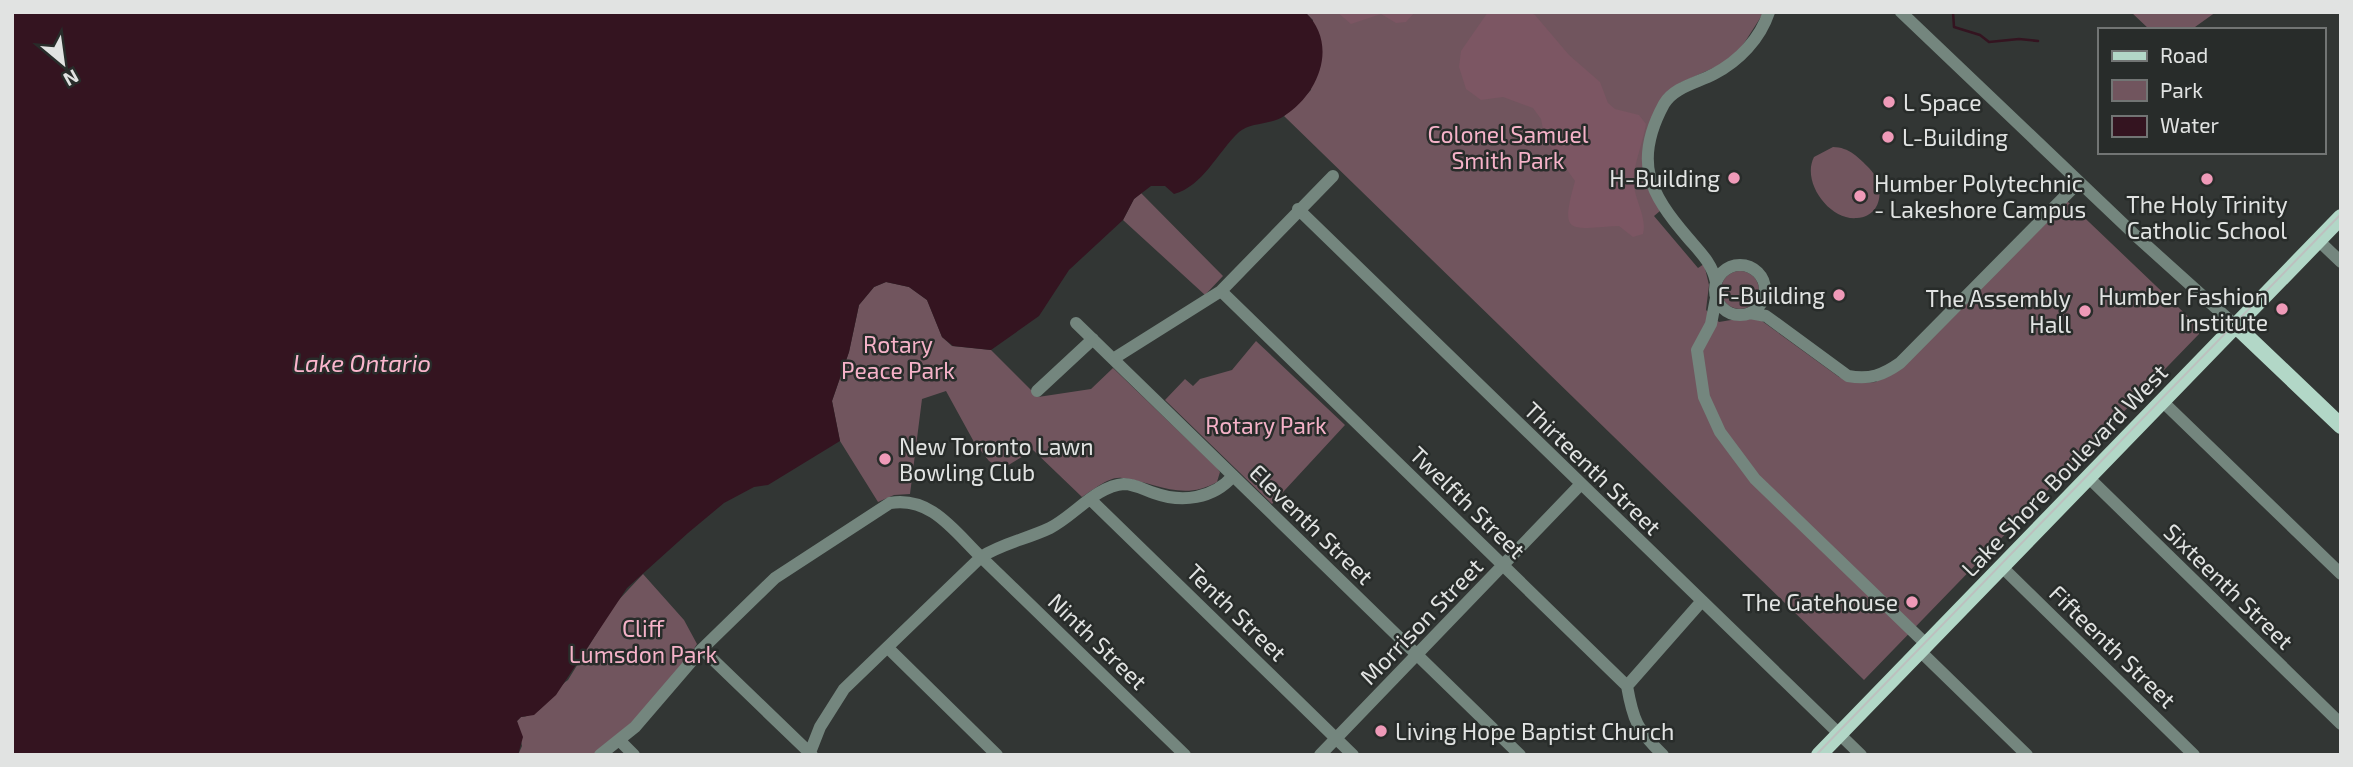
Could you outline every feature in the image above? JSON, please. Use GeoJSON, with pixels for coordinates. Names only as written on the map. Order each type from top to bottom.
{"type":"FeatureCollection","features":[{"type":"Feature","properties":{"kind":"main road","name":"Lake Shore Boulevard West"},"geometry":{"type":"LineString","coordinates":[[1819,755],[2341,217]]}},
{"type":"Feature","properties":{"kind":"main road"},"geometry":{"type":"LineString","coordinates":[[2236,326],[2341,426]]}},
{"type":"Feature","properties":{"kind":"street"},"geometry":{"type":"LineString","coordinates":[[1769,12],[1762,29],[1740,56],[1722,69],[1669,97],[1650,137],[1647,166],[1656,197],[1710,264],[1716,282],[1711,324],[1697,350],[1700,379],[1714,421],[1733,453],[1755,479],[2027,755]]}},
{"type":"Feature","properties":{"kind":"street"},"geometry":{"type":"LineString","coordinates":[[1901,12],[2079,182],[2236,326]]}},
{"type":"Feature","properties":{"kind":"street"},"geometry":{"type":"LineString","coordinates":[[1114,359],[1221,291],[1332,176]]}},
{"type":"Feature","properties":{"kind":"street"},"geometry":{"type":"LineString","coordinates":[[1711,324],[1733,314],[1766,316],[1848,376],[1862,379],[1882,376],[1900,363],[2079,182]]}},
{"type":"Feature","properties":{"kind":"street","name":"Thirteenth Street"},"geometry":{"type":"LineString","coordinates":[[1298,209],[1861,755]]}},
{"type":"Feature","properties":{"kind":"street"},"geometry":{"type":"LineString","coordinates":[[2318,240],[2341,262]]}},
{"type":"Feature","properties":{"kind":"street"},"geometry":{"type":"LineString","coordinates":[[1710,264],[1726,269],[1742,265],[1757,271],[1765,285],[1762,302],[1766,316]]}},
{"type":"Feature","properties":{"kind":"street"},"geometry":{"type":"LineString","coordinates":[[1716,282],[1726,269]]}},
{"type":"Feature","properties":{"kind":"street","name":"Twelfth Street"},"geometry":{"type":"LineString","coordinates":[[1221,291],[1627,685]]}},
{"type":"Feature","properties":{"kind":"street"},"geometry":{"type":"LineString","coordinates":[[1716,298],[1733,314]]}},
{"type":"Feature","properties":{"kind":"street"},"geometry":{"type":"LineString","coordinates":[[1750,313],[1762,302]]}},
{"type":"Feature","properties":{"kind":"street","name":"Eleventh Street"},"geometry":{"type":"LineString","coordinates":[[1076,323],[1520,755]]}},
{"type":"Feature","properties":{"kind":"street"},"geometry":{"type":"LineString","coordinates":[[1037,391],[1093,339]]}},
{"type":"Feature","properties":{"kind":"street"},"geometry":{"type":"LineString","coordinates":[[2162,401],[2341,575]]}},
{"type":"Feature","properties":{"kind":"street"},"geometry":{"type":"LineString","coordinates":[[702,649],[810,754],[844,689],[981,557],[1002,545],[1051,527],[1114,487],[1127,484],[1168,498],[1193,498],[1219,488],[1233,476]]}},
{"type":"Feature","properties":{"kind":"street","name":"Sixteenth Street"},"geometry":{"type":"LineString","coordinates":[[2088,477],[2341,724]]}},
{"type":"Feature","properties":{"kind":"street","name":"Morrison Street"},"geometry":{"type":"LineString","coordinates":[[1320,755],[1580,485]]}},
{"type":"Feature","properties":{"kind":"street","name":"Tenth Street"},"geometry":{"type":"LineString","coordinates":[[1091,500],[1353,755]]}},
{"type":"Feature","properties":{"kind":"street","name":"Ninth Street"},"geometry":{"type":"LineString","coordinates":[[600,755],[635,727],[702,649],[775,578],[890,503],[908,501],[932,509],[1185,755]]}},
{"type":"Feature","properties":{"kind":"street","name":"Fifteenth Street"},"geometry":{"type":"LineString","coordinates":[[2002,567],[2194,755]]}},
{"type":"Feature","properties":{"kind":"street"},"geometry":{"type":"LineString","coordinates":[[1663,755],[1640,733],[1632,716],[1627,685],[1701,602]]}},
{"type":"Feature","properties":{"kind":"street"},"geometry":{"type":"LineString","coordinates":[[888,648],[998,755]]}},
{"type":"Feature","properties":{"kind":"street"},"geometry":{"type":"LineString","coordinates":[[620,741],[634,755]]}},
{"type":"Feature","properties":{"kind":"green space","name":"Colonel Samuel Smith Park"},"geometry":{"type":"Polygon","coordinates":[[[1305,12],[1764,12],[1741,48],[1722,64],[1680,83],[1643,158],[1647,186],[1660,211],[1654,216],[1698,268],[1704,264],[1709,285],[1706,310],[1719,322],[1749,317],[1762,321],[1839,377],[1863,383],[1876,382],[2067,201],[2199,327],[2199,334],[1864,680],[1284,116],[1311,90],[1313,20],[1305,12]]]}},
{"type":"Feature","properties":{"kind":"green space"},"geometry":{"type":"Polygon","coordinates":[[[2131,12],[2216,12],[2195,27],[2148,28],[2131,12]]]}},
{"type":"Feature","properties":{"kind":"green space"},"geometry":{"type":"Polygon","coordinates":[[[1833,147],[1853,154],[1865,164],[1878,182],[1877,206],[1866,216],[1847,217],[1837,213],[1828,207],[1815,188],[1811,178],[1814,157],[1833,147]]]}},
{"type":"Feature","properties":{"kind":"green space"},"geometry":{"type":"Polygon","coordinates":[[[1141,193],[1223,276],[1205,295],[1123,220],[1134,199],[1141,193]]]}},
{"type":"Feature","properties":{"kind":"green space"},"geometry":{"type":"Polygon","coordinates":[[[1740,271],[1754,276],[1759,290],[1754,304],[1740,309],[1726,304],[1721,290],[1726,276],[1740,271]]]}},
{"type":"Feature","properties":{"kind":"green space","name":"Rotary Peace Park"},"geometry":{"type":"Polygon","coordinates":[[[886,282],[909,287],[927,300],[942,337],[952,346],[991,350],[1038,397],[1091,389],[1113,368],[1217,468],[1220,472],[1217,482],[1204,488],[1181,491],[1117,478],[1082,497],[1033,450],[1002,469],[989,461],[974,442],[946,391],[922,399],[910,494],[894,495],[878,502],[840,441],[832,401],[849,352],[859,305],[874,287],[886,282]]]}},
{"type":"Feature","properties":{"kind":"green space","name":"Rotary Park"},"geometry":{"type":"Polygon","coordinates":[[[1256,341],[1345,425],[1272,504],[1165,400],[1185,379],[1193,386],[1200,379],[1232,370],[1256,341]]]}},
{"type":"Feature","properties":{"kind":"green space","name":"Cliff Lumsdon Park"},"geometry":{"type":"Polygon","coordinates":[[[643,574],[684,620],[697,644],[690,655],[639,716],[595,755],[518,755],[522,746],[517,721],[542,708],[568,680],[614,605],[643,574]]]}},
{"type":"Feature","properties":{"kind":"shaded area"},"geometry":{"type":"Polygon","coordinates":[[[1337,12],[1415,12],[1406,22],[1396,23],[1381,14],[1351,24],[1337,12]]]}},
{"type":"Feature","properties":{"kind":"shaded area"},"geometry":{"type":"Polygon","coordinates":[[[1488,12],[1529,12],[1535,15],[1569,55],[1600,82],[1608,103],[1615,109],[1639,115],[1646,124],[1633,181],[1643,219],[1643,234],[1633,237],[1619,226],[1573,226],[1568,212],[1575,181],[1545,139],[1541,119],[1533,108],[1503,97],[1481,100],[1466,89],[1459,67],[1461,51],[1488,12]]]}},
{"type":"Feature","properties":{"kind":"water","name":"Lake Ontario"},"geometry":{"type":"Polygon","coordinates":[[[12,12],[1305,12],[1315,25],[1323,53],[1315,82],[1296,107],[1279,119],[1239,132],[1202,176],[1184,190],[1174,194],[1165,186],[1151,186],[1134,199],[1123,220],[1069,270],[1039,316],[991,350],[953,346],[942,337],[927,300],[909,287],[886,282],[874,287],[859,305],[849,352],[832,401],[840,441],[768,485],[754,487],[724,503],[627,588],[556,695],[534,715],[521,717],[517,721],[523,737],[518,755],[12,755],[12,12]]]}},
{"type":"Feature","properties":{"kind":"waterway"},"geometry":{"type":"LineString","coordinates":[[1953,12],[1954,27],[1980,35],[1989,42],[2019,39],[2038,41]]}},
{"type":"Feature","properties":{"kind":"tram line"},"geometry":{"type":"LineString","coordinates":[[1816,755],[2341,214]]}},
{"type":"Feature","properties":{"kind":"place","name":"L Space"},"geometry":{"type":"Point","coordinates":[1889,102]}},
{"type":"Feature","properties":{"kind":"place","name":"L-Building"},"geometry":{"type":"Point","coordinates":[1888,137]}},
{"type":"Feature","properties":{"kind":"place","name":"H-Building"},"geometry":{"type":"Point","coordinates":[1734,178]}},
{"type":"Feature","properties":{"kind":"place","name":"The Holy Trinity Catholic School"},"geometry":{"type":"Point","coordinates":[2207,179]}},
{"type":"Feature","properties":{"kind":"place","name":"Humber Polytechnic - Lakeshore Campus"},"geometry":{"type":"Point","coordinates":[1860,196]}},
{"type":"Feature","properties":{"kind":"place","name":"F-Building"},"geometry":{"type":"Point","coordinates":[1839,295]}},
{"type":"Feature","properties":{"kind":"place","name":"Humber Fashion Institute"},"geometry":{"type":"Point","coordinates":[2282,309]}},
{"type":"Feature","properties":{"kind":"place","name":"The Assembly Hall"},"geometry":{"type":"Point","coordinates":[2085,311]}},
{"type":"Feature","properties":{"kind":"place","name":"New Toronto Lawn Bowling Club"},"geometry":{"type":"Point","coordinates":[885,459]}},
{"type":"Feature","properties":{"kind":"place","name":"The Gatehouse"},"geometry":{"type":"Point","coordinates":[1912,602]}},
{"type":"Feature","properties":{"kind":"place","name":"Living Hope Baptist Church"},"geometry":{"type":"Point","coordinates":[1381,731]}}]}
